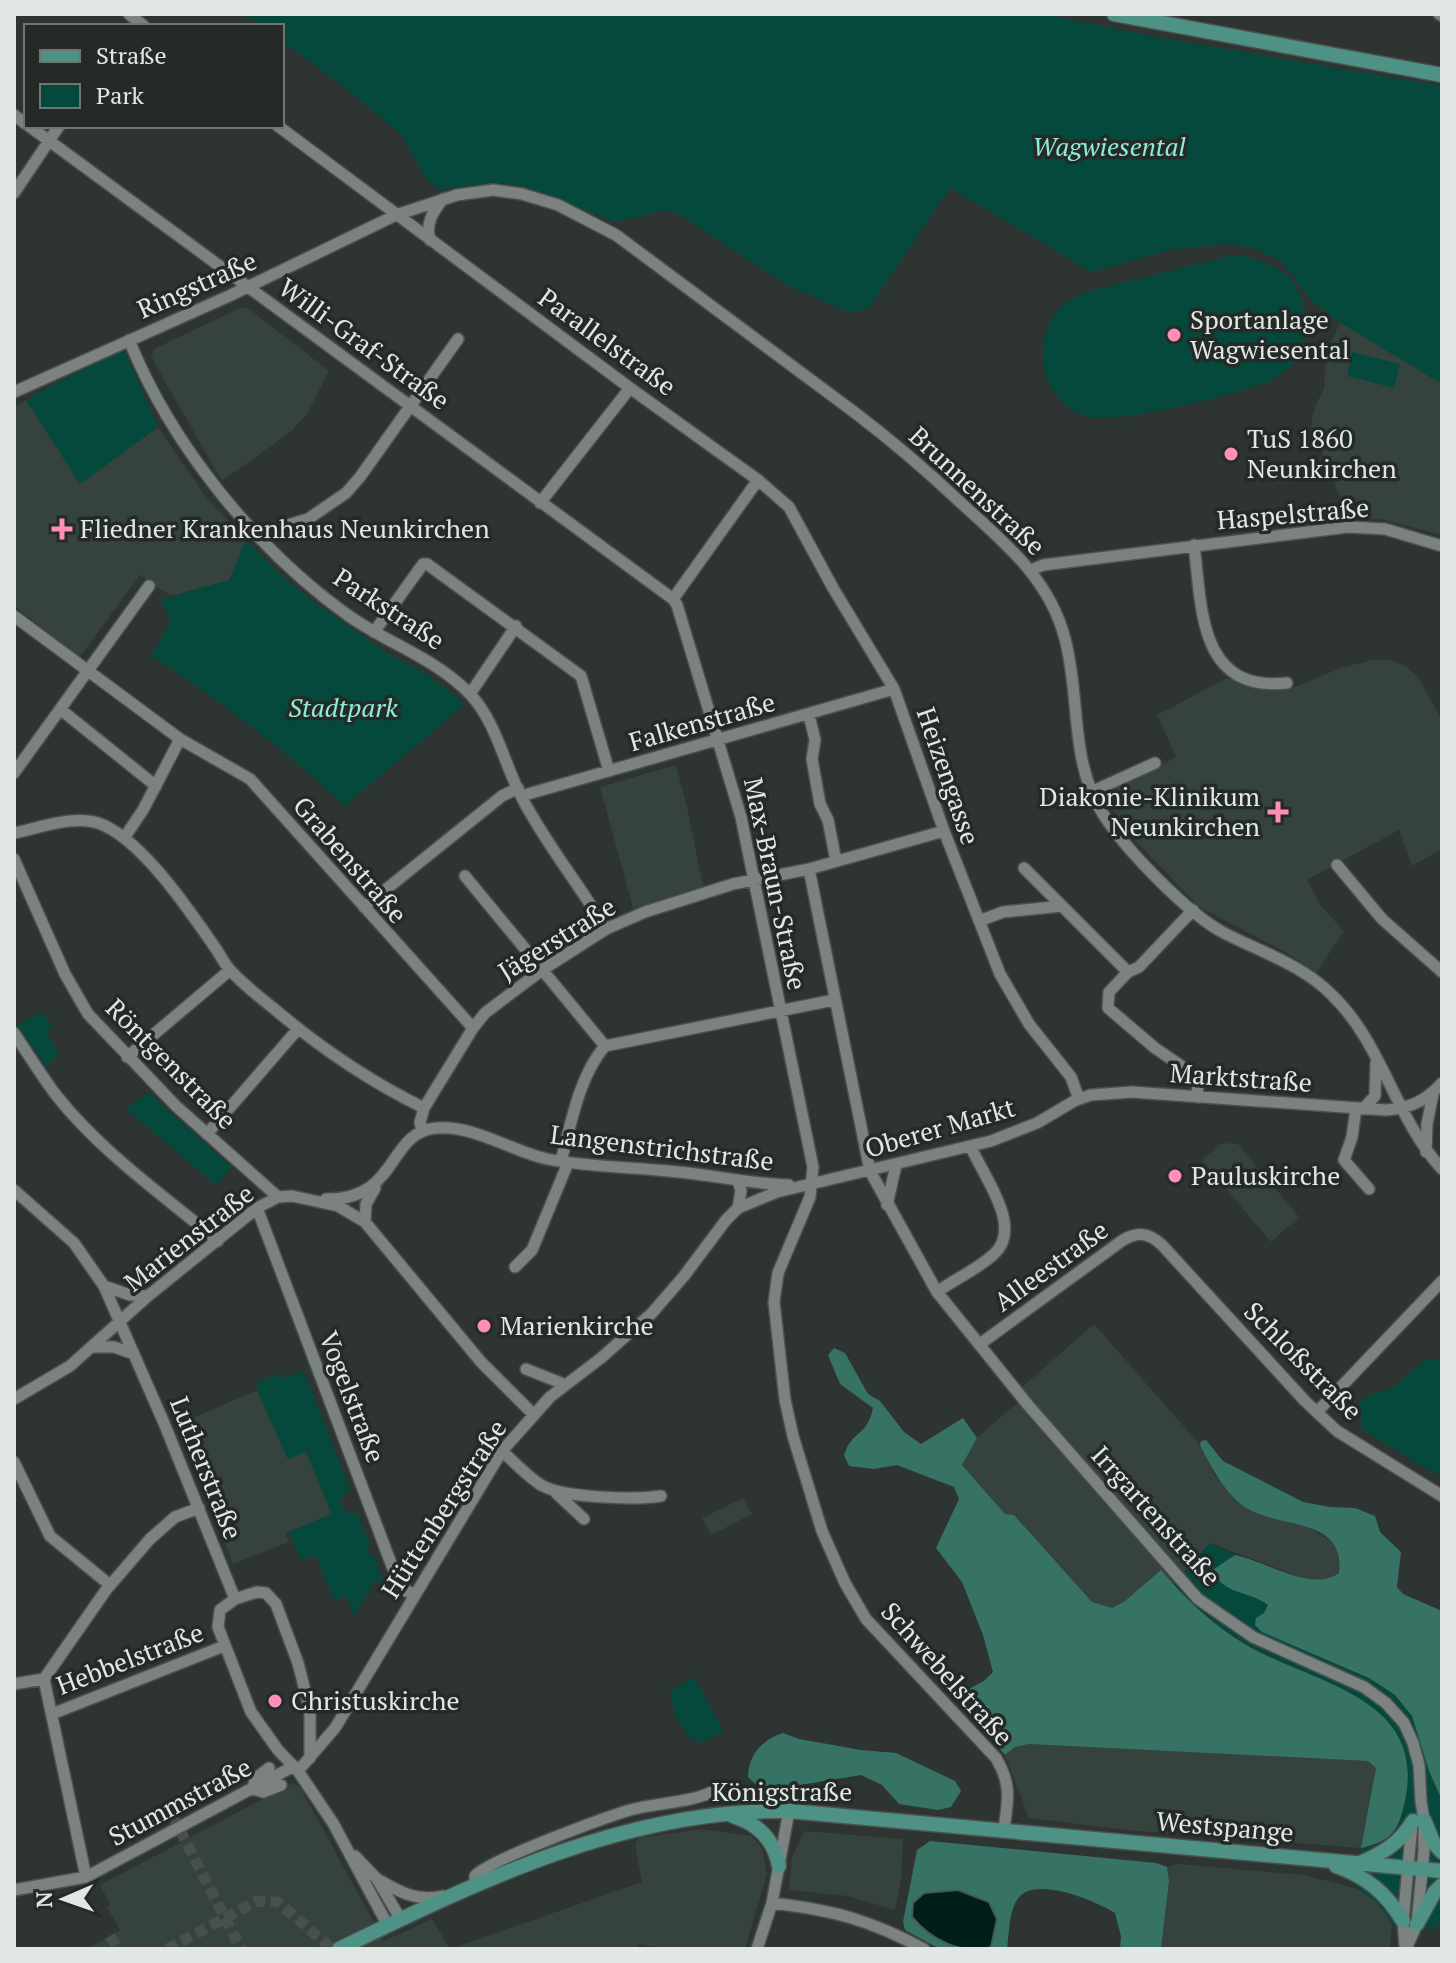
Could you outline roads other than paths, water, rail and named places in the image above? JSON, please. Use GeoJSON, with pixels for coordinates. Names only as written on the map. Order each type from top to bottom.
{"type":"FeatureCollection","features":[{"type":"Feature","properties":{"kind":"main road"},"geometry":{"type":"LineString","coordinates":[[1114,14],[1442,75]]}},
{"type":"Feature","properties":{"kind":"main road","name":"Königstraße"},"geometry":{"type":"LineString","coordinates":[[339,1949],[475,1884],[638,1827],[717,1813],[789,1811],[1004,1829]]}},
{"type":"Feature","properties":{"kind":"main road"},"geometry":{"type":"LineString","coordinates":[[717,1813],[736,1817],[762,1831],[776,1851],[779,1866]]}},
{"type":"Feature","properties":{"kind":"main road"},"geometry":{"type":"LineString","coordinates":[[1360,1863],[1385,1852],[1419,1820],[1442,1852]]}},
{"type":"Feature","properties":{"kind":"main road","name":"Westspange"},"geometry":{"type":"LineString","coordinates":[[1004,1829],[1442,1871]]}},
{"type":"Feature","properties":{"kind":"main road"},"geometry":{"type":"LineString","coordinates":[[1317,1859],[1372,1883],[1410,1922],[1442,1885]]}},
{"type":"Feature","properties":{"kind":"street","name":"Willi-Graf-Straße"},"geometry":{"type":"LineString","coordinates":[[31,128],[673,599]]}},
{"type":"Feature","properties":{"kind":"street"},"geometry":{"type":"LineString","coordinates":[[14,193],[58,128]]}},
{"type":"Feature","properties":{"kind":"street","name":"Parallelstraße"},"geometry":{"type":"LineString","coordinates":[[281,128],[758,480]]}},
{"type":"Feature","properties":{"kind":"street","name":"Brunnenstraße"},"geometry":{"type":"LineString","coordinates":[[396,215],[443,199],[493,190],[522,194],[558,205],[616,235],[891,440],[1009,547],[1031,570],[1049,598],[1065,636],[1073,677],[1075,730],[1081,762],[1091,792],[1119,836],[1193,910],[1222,932],[1301,970],[1322,984],[1348,1013],[1374,1053],[1426,1152],[1442,1169]]}},
{"type":"Feature","properties":{"kind":"street"},"geometry":{"type":"LineString","coordinates":[[430,240],[428,224],[433,211],[443,199]]}},
{"type":"Feature","properties":{"kind":"street","name":"Ringstraße"},"geometry":{"type":"LineString","coordinates":[[14,392],[248,287],[396,215]]}},
{"type":"Feature","properties":{"kind":"street"},"geometry":{"type":"LineString","coordinates":[[257,534],[308,519],[346,493],[458,339]]}},
{"type":"Feature","properties":{"kind":"street","name":"Parkstraße"},"geometry":{"type":"LineString","coordinates":[[129,340],[171,421],[214,484],[257,534],[328,599],[374,632],[434,663],[470,694],[485,714],[520,792],[606,929]]}},
{"type":"Feature","properties":{"kind":"street"},"geometry":{"type":"LineString","coordinates":[[540,503],[630,388]]}},
{"type":"Feature","properties":{"kind":"street"},"geometry":{"type":"LineString","coordinates":[[673,599],[758,480]]}},
{"type":"Feature","properties":{"kind":"street","name":"Heizengasse"},"geometry":{"type":"LineString","coordinates":[[758,480],[778,495],[799,521],[833,588],[894,689],[944,831],[1006,986],[1029,1024],[1071,1077],[1079,1099]]}},
{"type":"Feature","properties":{"kind":"street","name":"Haspelstraße"},"geometry":{"type":"LineString","coordinates":[[1031,570],[1043,565],[1363,526],[1409,534],[1442,546]]}},
{"type":"Feature","properties":{"kind":"street","name":"Haspelstraße"},"geometry":{"type":"LineString","coordinates":[[1194,545],[1210,648],[1230,670],[1245,678],[1273,684],[1287,683]]}},
{"type":"Feature","properties":{"kind":"street"},"geometry":{"type":"LineString","coordinates":[[374,632],[425,563],[581,676],[609,771]]}},
{"type":"Feature","properties":{"kind":"street"},"geometry":{"type":"LineString","coordinates":[[14,773],[149,586]]}},
{"type":"Feature","properties":{"kind":"street","name":"Max-Braun-Straße"},"geometry":{"type":"LineString","coordinates":[[673,599],[681,615],[719,739],[755,879],[805,1120],[813,1167],[809,1184]]}},
{"type":"Feature","properties":{"kind":"street","name":"Grabenstraße"},"geometry":{"type":"LineString","coordinates":[[14,616],[180,739],[250,779],[473,1028]]}},
{"type":"Feature","properties":{"kind":"street"},"geometry":{"type":"LineString","coordinates":[[470,694],[516,626]]}},
{"type":"Feature","properties":{"kind":"street","name":"Falkenstraße"},"geometry":{"type":"LineString","coordinates":[[364,907],[502,796],[609,771],[894,689]]}},
{"type":"Feature","properties":{"kind":"street"},"geometry":{"type":"LineString","coordinates":[[60,709],[156,786]]}},
{"type":"Feature","properties":{"kind":"street"},"geometry":{"type":"LineString","coordinates":[[809,715],[815,740],[812,759],[820,804],[828,820],[836,861]]}},
{"type":"Feature","properties":{"kind":"street"},"geometry":{"type":"LineString","coordinates":[[124,838],[180,739]]}},
{"type":"Feature","properties":{"kind":"street"},"geometry":{"type":"LineString","coordinates":[[1091,792],[1155,763]]}},
{"type":"Feature","properties":{"kind":"street"},"geometry":{"type":"LineString","coordinates":[[14,833],[82,821],[96,822],[124,838],[158,872],[230,970],[298,1029],[352,1068],[424,1108]]}},
{"type":"Feature","properties":{"kind":"street","name":"Jägerstraße"},"geometry":{"type":"LineString","coordinates":[[422,1131],[420,1122],[424,1108],[473,1028],[496,1004],[606,929],[674,902],[755,879],[809,869],[944,831]]}},
{"type":"Feature","properties":{"kind":"street","name":"Röntgenstraße"},"geometry":{"type":"LineString","coordinates":[[14,859],[77,999],[127,1057],[278,1197]]}},
{"type":"Feature","properties":{"kind":"street"},"geometry":{"type":"LineString","coordinates":[[1337,865],[1382,919],[1442,972]]}},
{"type":"Feature","properties":{"kind":"street"},"geometry":{"type":"LineString","coordinates":[[1024,868],[1128,972]]}},
{"type":"Feature","properties":{"kind":"street","name":"Irrgartenstraße"},"geometry":{"type":"LineString","coordinates":[[809,869],[870,1171],[937,1292],[1037,1416],[1198,1599],[1253,1637],[1364,1687],[1386,1703],[1404,1723],[1419,1765],[1421,1801],[1406,1949]]}},
{"type":"Feature","properties":{"kind":"street"},"geometry":{"type":"LineString","coordinates":[[465,876],[605,1046]]}},
{"type":"Feature","properties":{"kind":"street"},"geometry":{"type":"LineString","coordinates":[[979,921],[1003,912],[1062,906]]}},
{"type":"Feature","properties":{"kind":"street"},"geometry":{"type":"LineString","coordinates":[[1193,910],[1139,967],[1128,972],[1109,992],[1108,1008],[1155,1048],[1193,1074],[1198,1085],[1197,1097]]}},
{"type":"Feature","properties":{"kind":"street"},"geometry":{"type":"LineString","coordinates":[[127,1057],[230,970]]}},
{"type":"Feature","properties":{"kind":"street"},"geometry":{"type":"LineString","coordinates":[[515,1267],[532,1250],[564,1162],[581,1094],[597,1056],[605,1046],[834,1000]]}},
{"type":"Feature","properties":{"kind":"street"},"geometry":{"type":"LineString","coordinates":[[207,1134],[298,1029]]}},
{"type":"Feature","properties":{"kind":"street"},"geometry":{"type":"LineString","coordinates":[[14,1033],[57,1096],[83,1124],[116,1156],[218,1241]]}},
{"type":"Feature","properties":{"kind":"street"},"geometry":{"type":"LineString","coordinates":[[1369,1189],[1344,1160],[1360,1108],[1375,1096],[1374,1053]]}},
{"type":"Feature","properties":{"kind":"street"},"geometry":{"type":"LineString","coordinates":[[1401,1109],[1416,1104],[1442,1083]]}},
{"type":"Feature","properties":{"kind":"street","name":"Marktstraße"},"geometry":{"type":"LineString","coordinates":[[1079,1099],[1108,1092],[1132,1092],[1401,1109]]}},
{"type":"Feature","properties":{"kind":"street"},"geometry":{"type":"LineString","coordinates":[[1426,1152],[1433,1093]]}},
{"type":"Feature","properties":{"kind":"street","name":"Oberer Markt"},"geometry":{"type":"LineString","coordinates":[[809,1184],[971,1147],[1014,1133],[1079,1099]]}},
{"type":"Feature","properties":{"kind":"street","name":"Langenstrichstraße"},"geometry":{"type":"LineString","coordinates":[[422,1131],[435,1128],[460,1130],[564,1162],[809,1184]]}},
{"type":"Feature","properties":{"kind":"street"},"geometry":{"type":"LineString","coordinates":[[365,1222],[366,1204],[380,1180],[407,1142],[422,1131]]}},
{"type":"Feature","properties":{"kind":"street"},"geometry":{"type":"LineString","coordinates":[[937,1292],[993,1255],[1005,1236],[1004,1217],[997,1198],[971,1147]]}},
{"type":"Feature","properties":{"kind":"street"},"geometry":{"type":"LineString","coordinates":[[887,1205],[896,1165]]}},
{"type":"Feature","properties":{"kind":"street"},"geometry":{"type":"LineString","coordinates":[[313,1199],[332,1200],[360,1195],[380,1180]]}},
{"type":"Feature","properties":{"kind":"street"},"geometry":{"type":"LineString","coordinates":[[738,1180],[741,1191],[738,1208]]}},
{"type":"Feature","properties":{"kind":"street","name":"Hüttenbergstraße"},"geometry":{"type":"LineString","coordinates":[[296,1769],[310,1759],[335,1728],[502,1451],[533,1414],[652,1313],[738,1208],[756,1199],[809,1184]]}},
{"type":"Feature","properties":{"kind":"street","name":"Schwebelstraße"},"geometry":{"type":"LineString","coordinates":[[809,1184],[810,1197],[778,1273],[774,1302],[785,1400],[802,1466],[822,1531],[857,1604],[889,1646],[996,1758],[1008,1792],[1004,1829]]}},
{"type":"Feature","properties":{"kind":"street","name":"Lutherstraße"},"geometry":{"type":"LineString","coordinates":[[14,1190],[74,1243],[104,1286],[235,1599]]}},
{"type":"Feature","properties":{"kind":"street","name":"Marienstraße"},"geometry":{"type":"LineString","coordinates":[[14,1399],[70,1366],[148,1296],[257,1208],[278,1197],[313,1199],[338,1206],[365,1222],[481,1362],[533,1414]]}},
{"type":"Feature","properties":{"kind":"street","name":"Vogelstraße"},"geometry":{"type":"LineString","coordinates":[[257,1208],[392,1566],[406,1591],[414,1594]]}},
{"type":"Feature","properties":{"kind":"street","name":"Alleestraße"},"geometry":{"type":"LineString","coordinates":[[980,1344],[1129,1236],[1151,1235]]}},
{"type":"Feature","properties":{"kind":"street","name":"Schloßstraße"},"geometry":{"type":"LineString","coordinates":[[1151,1235],[1337,1431],[1442,1496]]}},
{"type":"Feature","properties":{"kind":"street"},"geometry":{"type":"LineString","coordinates":[[1317,1412],[1442,1281]]}},
{"type":"Feature","properties":{"kind":"street"},"geometry":{"type":"LineString","coordinates":[[104,1286],[130,1295],[148,1296]]}},
{"type":"Feature","properties":{"kind":"street"},"geometry":{"type":"LineString","coordinates":[[92,1347],[114,1347],[134,1354]]}},
{"type":"Feature","properties":{"kind":"street"},"geometry":{"type":"LineString","coordinates":[[526,1369],[561,1383]]}},
{"type":"Feature","properties":{"kind":"street"},"geometry":{"type":"LineString","coordinates":[[502,1451],[584,1519]]}},
{"type":"Feature","properties":{"kind":"street"},"geometry":{"type":"LineString","coordinates":[[14,1462],[50,1536],[110,1585]]}},
{"type":"Feature","properties":{"kind":"street"},"geometry":{"type":"LineString","coordinates":[[552,1490],[585,1495],[661,1496]]}},
{"type":"Feature","properties":{"kind":"street"},"geometry":{"type":"LineString","coordinates":[[86,1877],[52,1714],[45,1696],[44,1679],[110,1585],[163,1525],[199,1508]]}},
{"type":"Feature","properties":{"kind":"street"},"geometry":{"type":"LineString","coordinates":[[310,1759],[310,1710],[298,1663],[276,1604],[266,1593],[257,1592],[235,1599],[225,1605],[218,1615],[218,1627],[251,1712],[296,1769],[393,1921]]}},
{"type":"Feature","properties":{"kind":"street","name":"Hebbelstraße"},"geometry":{"type":"LineString","coordinates":[[52,1714],[224,1646]]}},
{"type":"Feature","properties":{"kind":"street"},"geometry":{"type":"LineString","coordinates":[[14,1684],[44,1679]]}},
{"type":"Feature","properties":{"kind":"street"},"geometry":{"type":"LineString","coordinates":[[269,1768],[255,1779],[253,1789],[263,1792],[281,1785]]}},
{"type":"Feature","properties":{"kind":"street","name":"Stummstraße"},"geometry":{"type":"LineString","coordinates":[[14,1890],[86,1877],[296,1769]]}},
{"type":"Feature","properties":{"kind":"street","name":"Königstraße"},"geometry":{"type":"LineString","coordinates":[[475,1884],[475,1876],[484,1868],[632,1810],[695,1798],[718,1789]]}},
{"type":"Feature","properties":{"kind":"street"},"geometry":{"type":"LineString","coordinates":[[632,1810],[638,1827]]}},
{"type":"Feature","properties":{"kind":"street"},"geometry":{"type":"LineString","coordinates":[[757,1949],[772,1903],[789,1811]]}},
{"type":"Feature","properties":{"kind":"street"},"geometry":{"type":"LineString","coordinates":[[347,1846],[377,1879],[403,1894],[418,1899],[451,1895]]}},
{"type":"Feature","properties":{"kind":"street"},"geometry":{"type":"LineString","coordinates":[[377,1879],[393,1921]]}},
{"type":"Feature","properties":{"kind":"street"},"geometry":{"type":"LineString","coordinates":[[772,1903],[861,1919],[894,1932],[924,1949]]}},
{"type":"Feature","properties":{"kind":"tunnel"},"geometry":{"type":"LineString","coordinates":[[172,1815],[241,1949]]}},
{"type":"Feature","properties":{"kind":"tunnel"},"geometry":{"type":"LineString","coordinates":[[167,1949],[257,1901],[278,1902],[332,1949]]}},
{"type":"Feature","properties":{"kind":"tunnel"},"geometry":{"type":"LineString","coordinates":[[110,1936],[118,1949]]}},
{"type":"Feature","properties":{"kind":"place","name":"Sportanlage Wagwiesental"},"geometry":{"type":"Point","coordinates":[1174,335]}},
{"type":"Feature","properties":{"kind":"place","name":"TuS 1860 Neunkirchen"},"geometry":{"type":"Point","coordinates":[1231,454]}},
{"type":"Feature","properties":{"kind":"place","name":"Fliedner Krankenhaus Neunkirchen"},"geometry":{"type":"Point","coordinates":[62,529]}},
{"type":"Feature","properties":{"kind":"place","name":"Diakonie-Klinikum Neunkirchen"},"geometry":{"type":"Point","coordinates":[1278,812]}},
{"type":"Feature","properties":{"kind":"place","name":"Pauluskirche"},"geometry":{"type":"Point","coordinates":[1175,1176]}},
{"type":"Feature","properties":{"kind":"place","name":"Marienkirche"},"geometry":{"type":"Point","coordinates":[484,1326]}},
{"type":"Feature","properties":{"kind":"place","name":"Christuskirche"},"geometry":{"type":"Point","coordinates":[275,1701]}},
{"type":"Feature","properties":{"kind":"park label","name":"Wagwiesental"},"geometry":{"type":"Point","coordinates":[1109,147]}},
{"type":"Feature","properties":{"kind":"park label","name":"Stadtpark"},"geometry":{"type":"Point","coordinates":[343,708]}}]}
